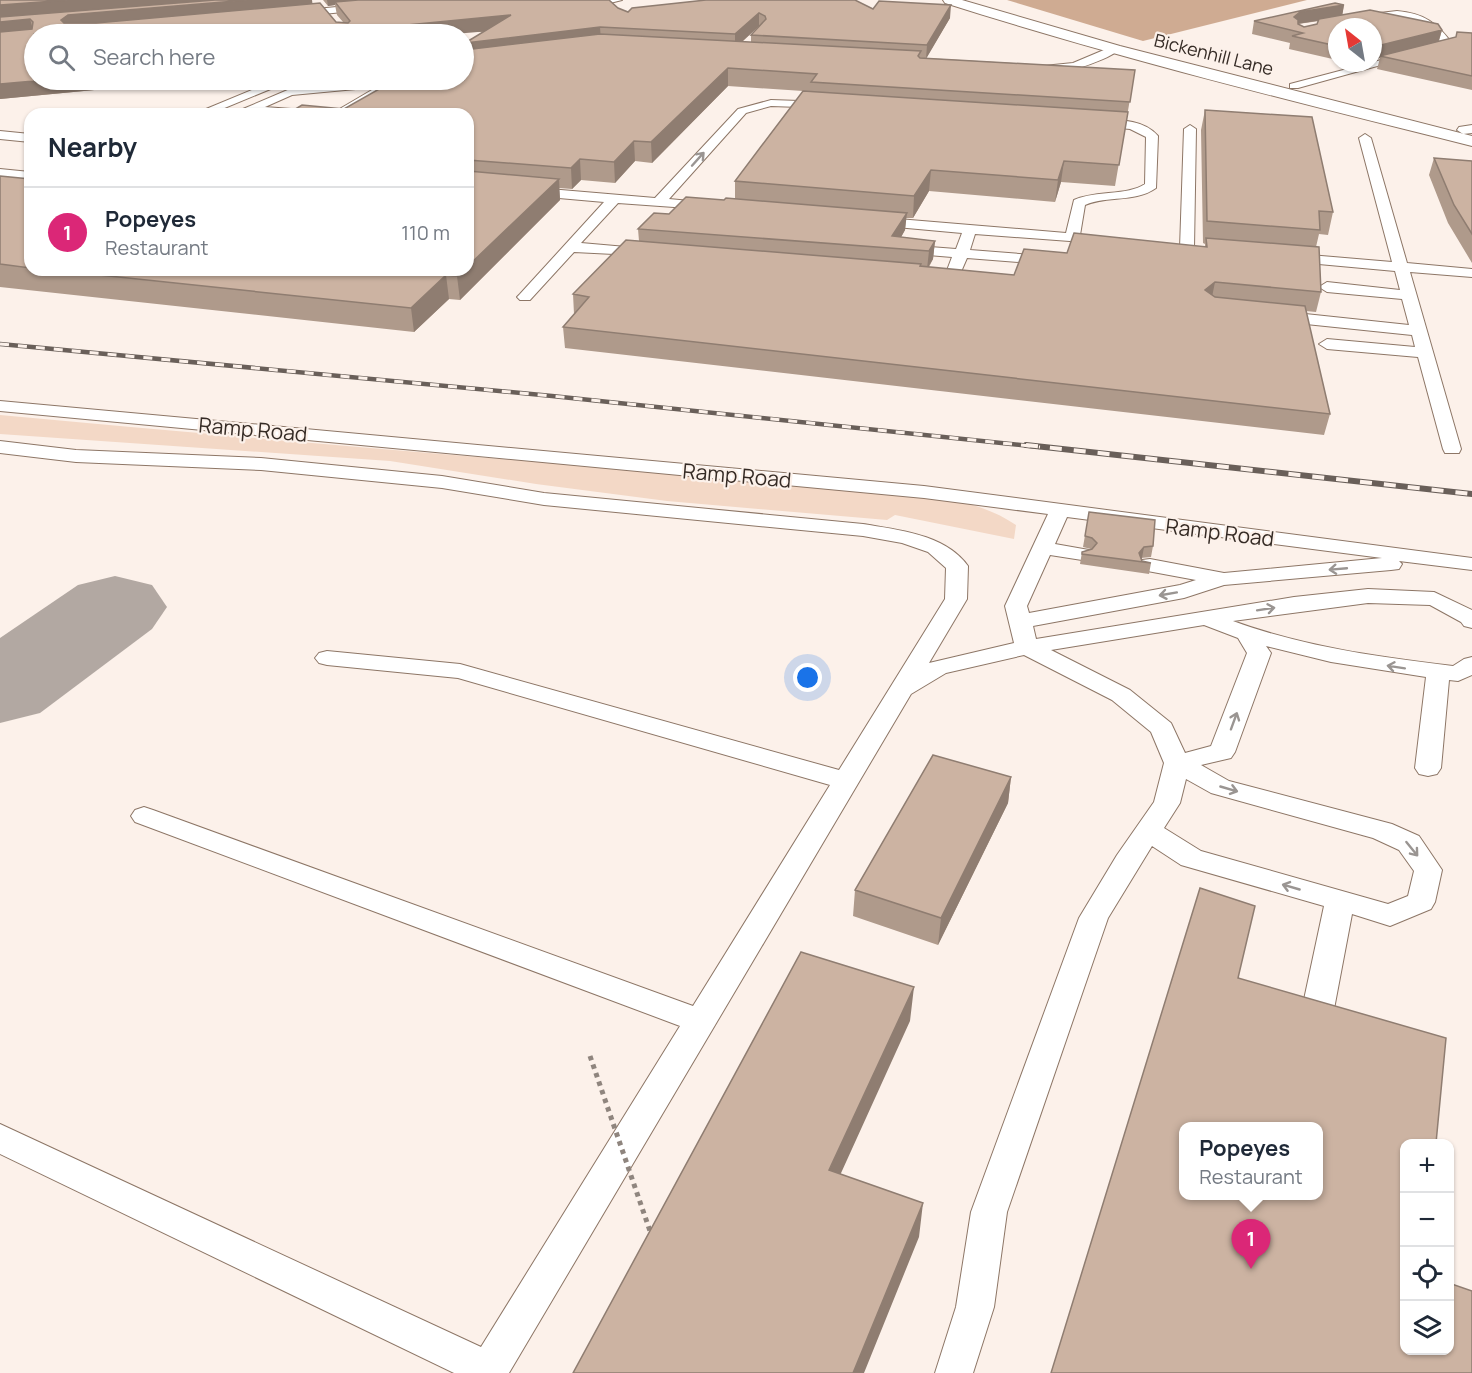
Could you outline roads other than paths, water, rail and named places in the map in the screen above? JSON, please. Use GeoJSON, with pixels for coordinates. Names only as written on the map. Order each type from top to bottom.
{"type":"FeatureCollection","features":[{"type":"Feature","properties":{"kind":"main road","name":"Bickenhill Lane"},"geometry":{"type":"LineString","coordinates":[[949,0],[1115,49],[1470,133]]}},
{"type":"Feature","properties":{"kind":"main road","name":"Bickenhill Lane"},"geometry":{"type":"LineString","coordinates":[[975,0],[1115,41],[1470,133]]}},
{"type":"Feature","properties":{"kind":"lane"},"geometry":{"type":"LineString","coordinates":[[316,0],[333,21]]}},
{"type":"Feature","properties":{"kind":"lane"},"geometry":{"type":"LineString","coordinates":[[617,0],[602,1],[628,17]]}},
{"type":"Feature","properties":{"kind":"lane"},"geometry":{"type":"LineString","coordinates":[[289,15],[381,6]]}},
{"type":"Feature","properties":{"kind":"lane"},"geometry":{"type":"LineString","coordinates":[[1365,18],[1378,15],[1407,15],[1436,26],[1449,40],[1448,45],[1382,62]]}},
{"type":"Feature","properties":{"kind":"lane"},"geometry":{"type":"LineString","coordinates":[[1027,69],[1062,67],[1105,56],[1115,49]]}},
{"type":"Feature","properties":{"kind":"lane"},"geometry":{"type":"LineString","coordinates":[[1293,86],[1346,72]]}},
{"type":"Feature","properties":{"kind":"lane"},"geometry":{"type":"LineString","coordinates":[[215,107],[258,90]]}},
{"type":"Feature","properties":{"kind":"lane"},"geometry":{"type":"LineString","coordinates":[[251,108],[277,96],[312,90]]}},
{"type":"Feature","properties":{"kind":"lane"},"geometry":{"type":"LineString","coordinates":[[347,108],[378,90]]}},
{"type":"Feature","properties":{"kind":"lane"},"geometry":{"type":"LineString","coordinates":[[277,96],[358,101]]}},
{"type":"Feature","properties":{"kind":"lane"},"geometry":{"type":"LineString","coordinates":[[659,202],[747,108],[788,102],[846,107]]}},
{"type":"Feature","properties":{"kind":"lane"},"geometry":{"type":"LineString","coordinates":[[215,107],[232,108]]}},
{"type":"Feature","properties":{"kind":"lane"},"geometry":{"type":"LineString","coordinates":[[1072,238],[1079,203],[1087,198],[1136,193],[1146,190],[1151,185],[1152,136],[1146,130],[1079,122]]}},
{"type":"Feature","properties":{"kind":"lane"},"geometry":{"type":"LineString","coordinates":[[1188,248],[1190,129]]}},
{"type":"Feature","properties":{"kind":"lane"},"geometry":{"type":"LineString","coordinates":[[0,135],[24,137]]}},
{"type":"Feature","properties":{"kind":"lane"},"geometry":{"type":"LineString","coordinates":[[1365,138],[1452,450]]}},
{"type":"Feature","properties":{"kind":"lane"},"geometry":{"type":"LineString","coordinates":[[0,173],[24,175]]}},
{"type":"Feature","properties":{"kind":"lane"},"geometry":{"type":"LineString","coordinates":[[474,186],[728,208]]}},
{"type":"Feature","properties":{"kind":"lane"},"geometry":{"type":"LineString","coordinates":[[525,297],[615,198]]}},
{"type":"Feature","properties":{"kind":"lane"},"geometry":{"type":"LineString","coordinates":[[855,219],[1118,242]]}},
{"type":"Feature","properties":{"kind":"lane"},"geometry":{"type":"LineString","coordinates":[[917,275],[952,278],[970,229]]}},
{"type":"Feature","properties":{"kind":"lane"},"geometry":{"type":"LineString","coordinates":[[571,247],[666,255]]}},
{"type":"Feature","properties":{"kind":"lane"},"geometry":{"type":"LineString","coordinates":[[904,249],[1032,259]]}},
{"type":"Feature","properties":{"kind":"lane"},"geometry":{"type":"LineString","coordinates":[[1270,255],[1472,273]]}},
{"type":"Feature","properties":{"kind":"lane"},"geometry":{"type":"LineString","coordinates":[[1327,286],[1408,295]]}},
{"type":"Feature","properties":{"kind":"lane"},"geometry":{"type":"LineString","coordinates":[[1258,314],[1418,331]]}},
{"type":"Feature","properties":{"kind":"lane"},"geometry":{"type":"LineString","coordinates":[[1327,344],[1424,353]]}},
{"type":"Feature","properties":{"kind":"lane","name":"Ramp Road"},"geometry":{"type":"LineString","coordinates":[[0,406],[924,492],[1472,564]]}},
{"type":"Feature","properties":{"kind":"lane"},"geometry":{"type":"LineString","coordinates":[[0,447],[76,456],[261,465],[419,480],[544,499],[863,530],[907,538],[935,548],[957,567],[956,599],[488,1371],[0,1138]]}},
{"type":"Feature","properties":{"kind":"lane"},"geometry":{"type":"LineString","coordinates":[[954,1373],[975,1307],[989,1212],[1094,918],[1167,803],[1177,763],[1162,728],[1121,694],[1024,634],[1016,606],[1060,511]]}},
{"type":"Feature","properties":{"kind":"lane"},"geometry":{"type":"LineString","coordinates":[[1043,548],[1082,554]]}},
{"type":"Feature","properties":{"kind":"lane"},"geometry":{"type":"LineString","coordinates":[[900,692],[938,668],[1024,634],[1224,579],[1438,560]]}},
{"type":"Feature","properties":{"kind":"lane"},"geometry":{"type":"LineString","coordinates":[[1150,565],[1224,579]]}},
{"type":"Feature","properties":{"kind":"lane"},"geometry":{"type":"LineString","coordinates":[[1024,634],[1208,619],[1294,604],[1368,596],[1434,600],[1471,618],[1472,621]]}},
{"type":"Feature","properties":{"kind":"lane"},"geometry":{"type":"LineString","coordinates":[[1208,619],[1248,635],[1394,667],[1458,674],[1472,664]]}},
{"type":"Feature","properties":{"kind":"lane"},"geometry":{"type":"LineString","coordinates":[[1177,763],[1222,752],[1259,653],[1248,635]]}},
{"type":"Feature","properties":{"kind":"lane"},"geometry":{"type":"LineString","coordinates":[[327,658],[460,671],[846,781]]}},
{"type":"Feature","properties":{"kind":"lane"},"geometry":{"type":"LineString","coordinates":[[1428,768],[1438,672]]}},
{"type":"Feature","properties":{"kind":"lane"},"geometry":{"type":"LineString","coordinates":[[1148,831],[1191,858],[1390,915],[1421,902],[1428,870],[1409,843],[1382,831],[1220,787],[1177,763]]}},
{"type":"Feature","properties":{"kind":"lane"},"geometry":{"type":"LineString","coordinates":[[144,816],[700,1021]]}},
{"type":"Feature","properties":{"kind":"lane"},"geometry":{"type":"LineString","coordinates":[[1318,1009],[1340,901]]}},
{"type":"Feature","properties":{"kind":"railway"},"geometry":{"type":"LineString","coordinates":[[0,344],[552,396],[1040,447]]}},
{"type":"Feature","properties":{"kind":"railway"},"geometry":{"type":"LineString","coordinates":[[1026,445],[1472,494]]}},
{"type":"Feature","properties":{"kind":"place","name":"Popeyes"},"geometry":{"type":"Point","coordinates":[1251,1269]}}]}
